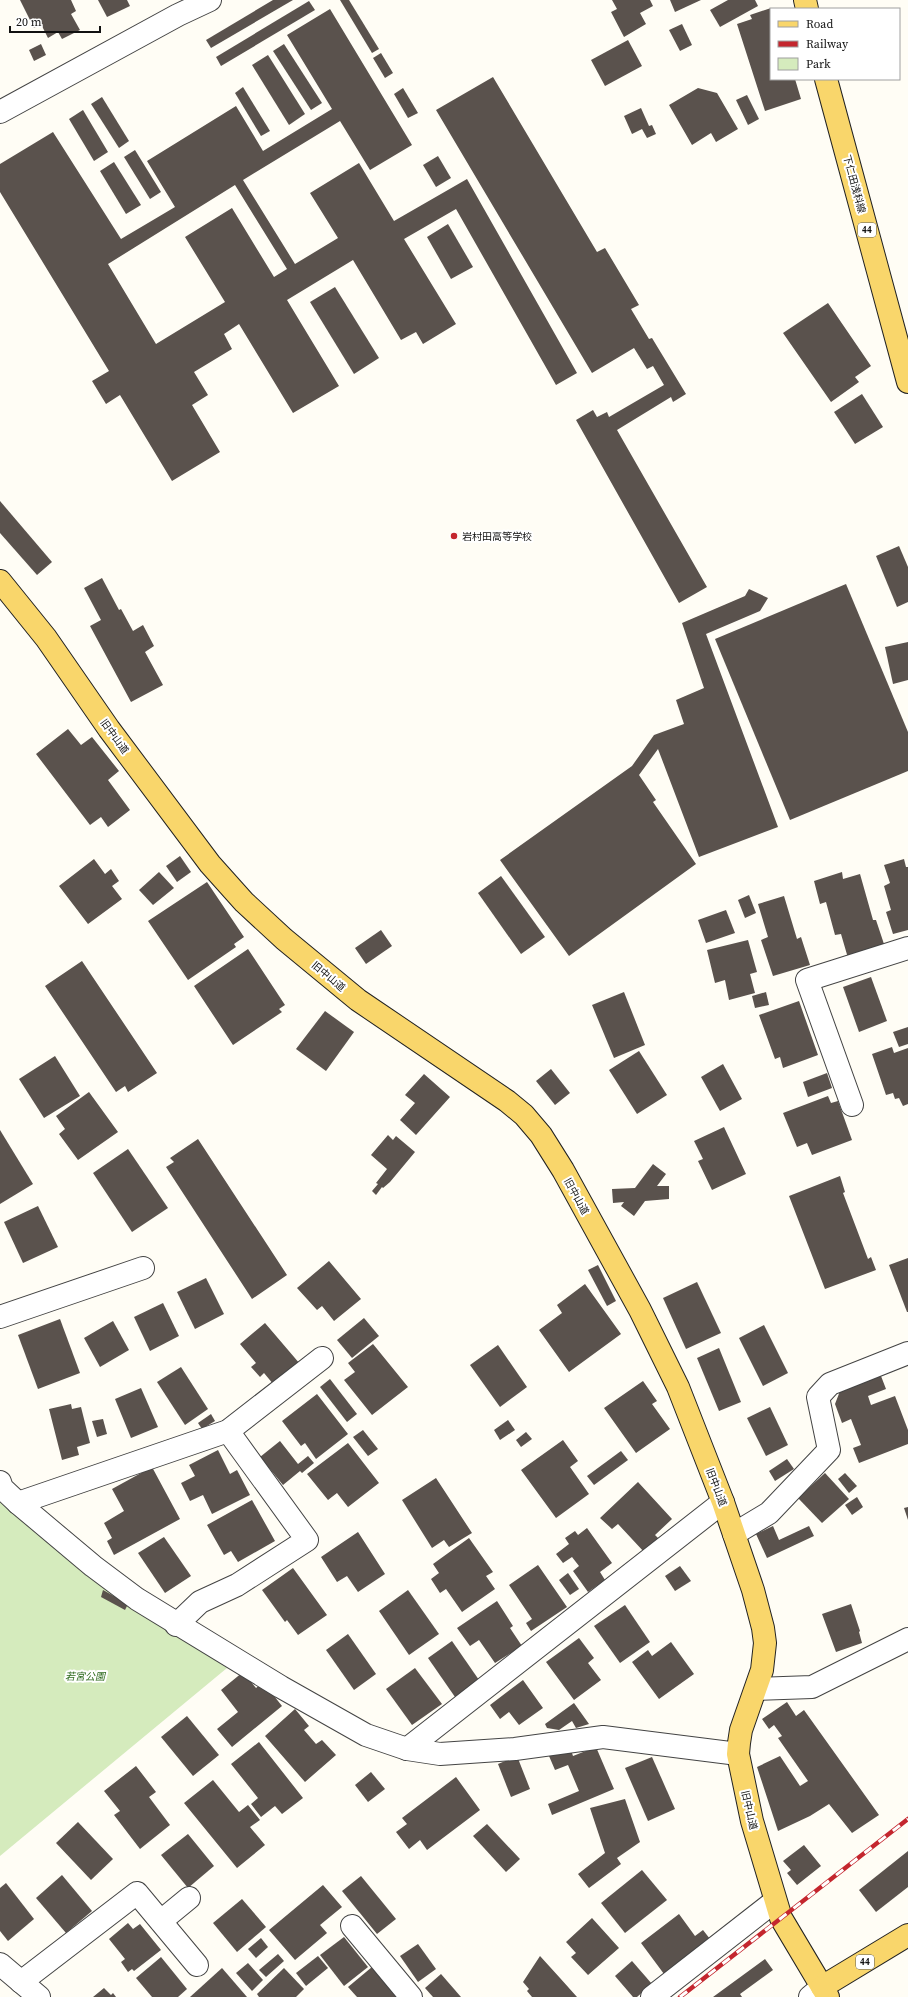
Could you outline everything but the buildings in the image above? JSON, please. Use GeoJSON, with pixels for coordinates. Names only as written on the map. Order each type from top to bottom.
{"type":"FeatureCollection","features":[{"type":"Feature","properties":{"kind":"main road","name":"下仁田浅科線"},"geometry":{"type":"LineString","coordinates":[[826,80],[908,382]]}},
{"type":"Feature","properties":{"kind":"main road","name":"旧中山道"},"geometry":{"type":"LineString","coordinates":[[0,581],[46,638],[109,729],[210,864],[244,902],[284,939],[358,1000],[429,1050],[507,1101],[524,1115],[541,1135],[563,1170],[650,1331],[678,1387],[723,1502],[753,1590],[763,1628],[765,1658],[757,1689],[741,1730],[738,1754],[752,1821],[781,1918],[820,1994]]}},
{"type":"Feature","properties":{"kind":"main road","name":"44"},"geometry":{"type":"LineString","coordinates":[[820,1994],[908,1935]]}},
{"type":"Feature","properties":{"kind":"street"},"geometry":{"type":"LineString","coordinates":[[0,112],[178,15],[210,0]]}},
{"type":"Feature","properties":{"kind":"street"},"geometry":{"type":"LineString","coordinates":[[852,1105],[807,980],[908,948]]}},
{"type":"Feature","properties":{"kind":"street"},"geometry":{"type":"LineString","coordinates":[[0,1317],[143,1268]]}},
{"type":"Feature","properties":{"kind":"street"},"geometry":{"type":"LineString","coordinates":[[734,1534],[769,1513],[829,1450],[818,1397],[830,1384],[908,1353]]}},
{"type":"Feature","properties":{"kind":"street"},"geometry":{"type":"LineString","coordinates":[[18,1503],[228,1431],[322,1358]]}},
{"type":"Feature","properties":{"kind":"street"},"geometry":{"type":"LineString","coordinates":[[176,1625],[200,1602],[236,1585],[307,1540],[228,1431]]}},
{"type":"Feature","properties":{"kind":"street"},"geometry":{"type":"LineString","coordinates":[[0,1482],[2,1488],[18,1503],[93,1566],[137,1599],[176,1625],[366,1735],[407,1749],[440,1754],[515,1749],[603,1737],[738,1754]]}},
{"type":"Feature","properties":{"kind":"street"},"geometry":{"type":"LineString","coordinates":[[407,1749],[723,1502]]}},
{"type":"Feature","properties":{"kind":"street"},"geometry":{"type":"LineString","coordinates":[[757,1689],[812,1687],[908,1639]]}},
{"type":"Feature","properties":{"kind":"street"},"geometry":{"type":"LineString","coordinates":[[22,1982],[137,1893],[197,1965]]}},
{"type":"Feature","properties":{"kind":"street"},"geometry":{"type":"LineString","coordinates":[[161,1921],[189,1898]]}},
{"type":"Feature","properties":{"kind":"street"},"geometry":{"type":"LineString","coordinates":[[652,1997],[776,1901]]}},
{"type":"Feature","properties":{"kind":"street"},"geometry":{"type":"LineString","coordinates":[[352,1926],[411,1997]]}},
{"type":"Feature","properties":{"kind":"street"},"geometry":{"type":"LineString","coordinates":[[0,1964],[39,1997]]}},
{"type":"Feature","properties":{"kind":"green space","name":"若宮公園"},"geometry":{"type":"Polygon","coordinates":[[[0,1502],[83,1568],[227,1668],[0,1856],[0,1502]]]}},
{"type":"Feature","properties":{"kind":"railway"},"geometry":{"type":"LineString","coordinates":[[680,1997],[908,1819]]}},
{"type":"Feature","properties":{"kind":"place","name":"岩村田高等学校"},"geometry":{"type":"Point","coordinates":[454,536]}}]}
